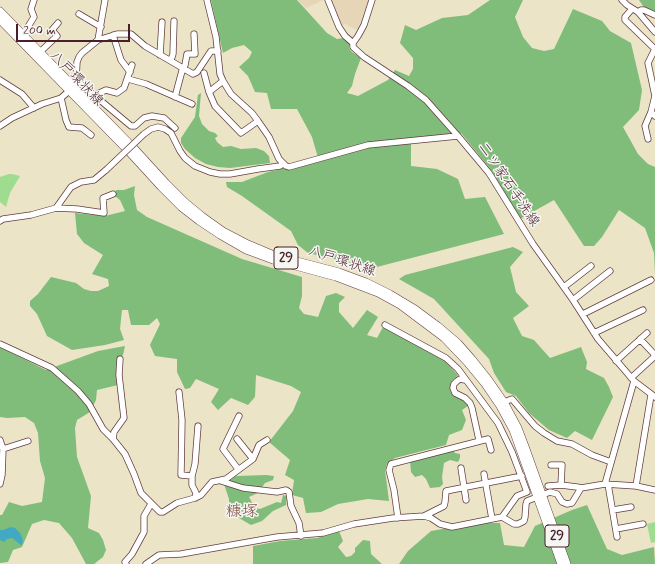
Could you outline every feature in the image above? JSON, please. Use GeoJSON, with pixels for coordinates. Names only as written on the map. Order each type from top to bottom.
{"type":"FeatureCollection","features":[{"type":"Feature","properties":{"kind":"main road","name":"八戸環状線"},"geometry":{"type":"LineString","coordinates":[[0,11],[21,37],[72,85],[181,207],[199,221],[246,250],[273,260],[336,277],[378,293],[400,305],[444,338],[471,366],[500,406],[516,437],[567,564]]}},
{"type":"Feature","properties":{"kind":"main road","name":"八戸環状線"},"geometry":{"type":"LineString","coordinates":[[0,20],[40,52],[185,202],[223,231],[274,255],[339,272],[366,282],[409,305],[458,343],[472,359],[504,402],[524,442],[539,496]]}},
{"type":"Feature","properties":{"kind":"main road","name":"八戸環状線"},"geometry":{"type":"LineString","coordinates":[[544,509],[562,564]]}},
{"type":"Feature","properties":{"kind":"street"},"geometry":{"type":"LineString","coordinates":[[21,37],[34,17],[31,9],[34,0]]}},
{"type":"Feature","properties":{"kind":"street"},"geometry":{"type":"LineString","coordinates":[[98,40],[105,0]]}},
{"type":"Feature","properties":{"kind":"street"},"geometry":{"type":"LineString","coordinates":[[207,0],[218,51],[220,74],[223,82],[231,94],[252,113],[258,121],[269,137],[275,153],[283,164],[289,167],[368,145],[458,136]]}},
{"type":"Feature","properties":{"kind":"street","name":"二ツ家石手洗線"},"geometry":{"type":"LineString","coordinates":[[328,0],[339,27],[345,36],[353,43],[353,47],[356,52],[408,86],[426,100],[458,136],[489,174],[533,244],[583,314],[594,333],[616,361],[633,379],[653,396]]}},
{"type":"Feature","properties":{"kind":"street"},"geometry":{"type":"LineString","coordinates":[[353,43],[364,25],[372,0]]}},
{"type":"Feature","properties":{"kind":"street"},"geometry":{"type":"LineString","coordinates":[[622,0],[635,10],[655,32]]}},
{"type":"Feature","properties":{"kind":"street"},"geometry":{"type":"LineString","coordinates":[[648,139],[645,126],[653,114],[655,96],[649,68],[650,59],[655,49],[625,20],[625,17],[635,10],[644,10],[655,15]]}},
{"type":"Feature","properties":{"kind":"street"},"geometry":{"type":"LineString","coordinates":[[79,14],[101,28]]}},
{"type":"Feature","properties":{"kind":"street"},"geometry":{"type":"LineString","coordinates":[[160,55],[162,22]]}},
{"type":"Feature","properties":{"kind":"street"},"geometry":{"type":"LineString","coordinates":[[171,60],[173,54],[174,22]]}},
{"type":"Feature","properties":{"kind":"street"},"geometry":{"type":"LineString","coordinates":[[40,52],[57,36],[52,30],[58,23]]}},
{"type":"Feature","properties":{"kind":"street"},"geometry":{"type":"LineString","coordinates":[[0,126],[12,118],[61,98],[72,85],[79,57],[98,40],[113,35],[131,34],[145,46],[193,74],[195,74],[211,51],[218,51]]}},
{"type":"Feature","properties":{"kind":"street"},"geometry":{"type":"LineString","coordinates":[[175,96],[186,54],[195,54],[194,34]]}},
{"type":"Feature","properties":{"kind":"street"},"geometry":{"type":"LineString","coordinates":[[113,35],[122,60],[130,72]]}},
{"type":"Feature","properties":{"kind":"street"},"geometry":{"type":"LineString","coordinates":[[650,59],[655,64]]}},
{"type":"Feature","properties":{"kind":"street"},"geometry":{"type":"LineString","coordinates":[[95,95],[109,89],[116,93],[119,92],[126,86],[132,65]]}},
{"type":"Feature","properties":{"kind":"street"},"geometry":{"type":"LineString","coordinates":[[204,73],[209,92],[215,106],[239,132],[243,132],[258,121]]}},
{"type":"Feature","properties":{"kind":"street"},"geometry":{"type":"LineString","coordinates":[[128,79],[146,84],[192,104]]}},
{"type":"Feature","properties":{"kind":"street"},"geometry":{"type":"LineString","coordinates":[[0,80],[22,94],[34,108]]}},
{"type":"Feature","properties":{"kind":"street"},"geometry":{"type":"LineString","coordinates":[[209,92],[223,82]]}},
{"type":"Feature","properties":{"kind":"street"},"geometry":{"type":"LineString","coordinates":[[72,85],[95,95],[131,126],[135,126],[144,118],[152,116],[164,118],[176,128]]}},
{"type":"Feature","properties":{"kind":"street"},"geometry":{"type":"LineString","coordinates":[[61,98],[69,127],[82,128],[91,135]]}},
{"type":"Feature","properties":{"kind":"street"},"geometry":{"type":"LineString","coordinates":[[56,208],[71,187],[80,182],[94,180],[144,134],[158,127],[165,129],[170,133],[185,158],[195,166],[210,172],[230,174],[280,166],[283,164]]}},
{"type":"Feature","properties":{"kind":"street"},"geometry":{"type":"LineString","coordinates":[[0,221],[3,219],[31,215],[56,208],[104,213],[102,198],[113,194]]}},
{"type":"Feature","properties":{"kind":"street"},"geometry":{"type":"LineString","coordinates":[[564,288],[591,266]]}},
{"type":"Feature","properties":{"kind":"street"},"geometry":{"type":"LineString","coordinates":[[573,300],[610,271]]}},
{"type":"Feature","properties":{"kind":"street"},"geometry":{"type":"LineString","coordinates":[[583,314],[651,280]]}},
{"type":"Feature","properties":{"kind":"street"},"geometry":{"type":"LineString","coordinates":[[594,333],[643,310]]}},
{"type":"Feature","properties":{"kind":"street"},"geometry":{"type":"LineString","coordinates":[[385,325],[446,358],[458,369],[498,423],[522,476],[527,492],[517,496],[502,517]]}},
{"type":"Feature","properties":{"kind":"street"},"geometry":{"type":"LineString","coordinates":[[616,361],[647,333]]}},
{"type":"Feature","properties":{"kind":"street"},"geometry":{"type":"LineString","coordinates":[[617,537],[607,484],[611,462],[633,379],[655,356],[640,339]]}},
{"type":"Feature","properties":{"kind":"street"},"geometry":{"type":"LineString","coordinates":[[0,344],[52,368],[78,391],[89,404],[103,429],[125,454],[141,493],[160,512],[164,512],[177,502],[195,498],[212,482],[226,479],[253,459],[259,445],[267,440]]}},
{"type":"Feature","properties":{"kind":"street"},"geometry":{"type":"LineString","coordinates":[[113,439],[114,432],[124,418],[119,375],[120,359]]}},
{"type":"Feature","properties":{"kind":"street"},"geometry":{"type":"LineString","coordinates":[[465,380],[460,379],[454,384],[455,393],[465,398],[470,403],[479,440]]}},
{"type":"Feature","properties":{"kind":"street"},"geometry":{"type":"LineString","coordinates":[[179,392],[182,420],[181,475],[192,476]]}},
{"type":"Feature","properties":{"kind":"street"},"geometry":{"type":"LineString","coordinates":[[636,486],[653,396]]}},
{"type":"Feature","properties":{"kind":"street"},"geometry":{"type":"LineString","coordinates":[[504,402],[512,400],[535,426],[557,441],[572,444],[592,455],[611,462]]}},
{"type":"Feature","properties":{"kind":"street"},"geometry":{"type":"LineString","coordinates":[[238,469],[223,449],[239,416]]}},
{"type":"Feature","properties":{"kind":"street"},"geometry":{"type":"LineString","coordinates":[[195,498],[196,493],[192,485],[192,476],[195,464],[198,426]]}},
{"type":"Feature","properties":{"kind":"street"},"geometry":{"type":"LineString","coordinates":[[236,439],[253,459]]}},
{"type":"Feature","properties":{"kind":"street"},"geometry":{"type":"LineString","coordinates":[[398,518],[394,490],[389,470],[391,464],[479,440],[488,439],[491,450]]}},
{"type":"Feature","properties":{"kind":"street"},"geometry":{"type":"LineString","coordinates":[[0,440],[3,449],[1,456],[0,484]]}},
{"type":"Feature","properties":{"kind":"street"},"geometry":{"type":"LineString","coordinates":[[3,449],[28,441]]}},
{"type":"Feature","properties":{"kind":"street"},"geometry":{"type":"LineString","coordinates":[[551,465],[562,465],[560,485]]}},
{"type":"Feature","properties":{"kind":"street"},"geometry":{"type":"LineString","coordinates":[[461,468],[466,500]]}},
{"type":"Feature","properties":{"kind":"street"},"geometry":{"type":"LineString","coordinates":[[484,474],[492,519]]}},
{"type":"Feature","properties":{"kind":"street"},"geometry":{"type":"LineString","coordinates":[[424,516],[444,506],[446,491],[522,476]]}},
{"type":"Feature","properties":{"kind":"street"},"geometry":{"type":"LineString","coordinates":[[221,481],[243,488],[277,492],[286,490],[289,492],[290,506],[299,523],[301,536]]}},
{"type":"Feature","properties":{"kind":"street"},"geometry":{"type":"LineString","coordinates":[[548,486],[577,486],[581,488],[607,484],[636,486],[655,490]]}},
{"type":"Feature","properties":{"kind":"street"},"geometry":{"type":"LineString","coordinates":[[146,564],[160,555],[181,554],[276,537],[323,533],[354,524],[398,518],[424,516],[431,518],[440,524],[452,527],[502,517],[514,524],[521,523],[525,517],[527,501],[550,492],[554,492],[562,502],[567,504],[572,503],[581,488]]}},
{"type":"Feature","properties":{"kind":"street"},"geometry":{"type":"LineString","coordinates":[[126,564],[125,562],[132,554],[144,532],[144,516],[151,504]]}},
{"type":"Feature","properties":{"kind":"street"},"geometry":{"type":"LineString","coordinates":[[613,510],[631,507]]}},
{"type":"Feature","properties":{"kind":"street"},"geometry":{"type":"LineString","coordinates":[[616,529],[643,524]]}},
{"type":"Feature","properties":{"kind":"shaded area"},"geometry":{"type":"Polygon","coordinates":[[[298,0],[323,0],[306,8],[298,0]]]}},
{"type":"Feature","properties":{"kind":"shaded area"},"geometry":{"type":"Polygon","coordinates":[[[330,0],[370,0],[359,31],[345,24],[341,26],[330,0]]]}},
{"type":"Feature","properties":{"kind":"green space"},"geometry":{"type":"Polygon","coordinates":[[[211,0],[297,0],[327,33],[337,39],[344,38],[350,43],[349,48],[352,52],[361,58],[352,86],[347,93],[358,96],[388,80],[395,70],[409,76],[413,69],[413,58],[400,43],[405,25],[416,30],[442,18],[468,15],[490,0],[523,0],[515,17],[523,37],[532,48],[544,51],[554,49],[573,9],[602,21],[610,31],[631,43],[642,90],[639,110],[623,127],[638,154],[648,164],[655,167],[655,274],[654,253],[645,228],[619,210],[602,237],[594,246],[584,246],[554,200],[520,219],[492,171],[461,133],[411,139],[411,166],[437,169],[458,179],[465,199],[485,197],[504,234],[373,268],[308,253],[298,245],[291,231],[227,187],[226,182],[242,182],[268,172],[319,161],[312,137],[297,109],[271,109],[267,93],[255,92],[248,76],[239,67],[249,58],[252,52],[244,45],[232,48],[223,53],[211,0]]]}},
{"type":"Feature","properties":{"kind":"green space"},"geometry":{"type":"Polygon","coordinates":[[[639,0],[655,0],[655,13],[645,9],[639,0]]]}},
{"type":"Feature","properties":{"kind":"green space"},"geometry":{"type":"Polygon","coordinates":[[[201,93],[199,116],[202,124],[209,131],[218,136],[215,138],[217,142],[223,147],[231,146],[241,149],[256,148],[264,151],[269,156],[270,163],[230,168],[218,167],[206,164],[195,158],[185,149],[181,143],[181,138],[195,117],[198,95],[201,93]]]}},
{"type":"Feature","properties":{"kind":"green space"},"geometry":{"type":"Polygon","coordinates":[[[9,174],[20,176],[10,193],[6,207],[0,202],[0,177],[9,174]]]}},
{"type":"Feature","properties":{"kind":"green space"},"geometry":{"type":"Polygon","coordinates":[[[135,186],[134,195],[137,210],[147,217],[242,259],[302,277],[302,296],[299,308],[304,314],[318,317],[326,296],[336,293],[345,297],[339,303],[339,312],[353,328],[367,310],[378,317],[367,335],[377,338],[383,327],[444,360],[458,375],[452,381],[450,390],[454,395],[467,402],[468,406],[462,410],[466,420],[462,430],[449,435],[446,445],[395,458],[387,464],[385,470],[389,501],[368,499],[338,504],[321,512],[306,513],[303,498],[292,495],[294,480],[285,475],[290,460],[269,442],[293,411],[301,392],[291,386],[256,375],[255,397],[248,405],[231,398],[218,410],[211,402],[219,389],[196,379],[190,388],[185,389],[177,372],[177,359],[155,356],[150,345],[160,324],[157,318],[149,325],[131,325],[128,310],[122,310],[120,329],[124,340],[105,345],[72,350],[47,336],[37,314],[30,306],[30,301],[38,294],[51,277],[76,283],[84,289],[91,291],[98,291],[109,286],[108,279],[92,274],[103,255],[84,243],[77,234],[75,213],[105,216],[125,211],[120,200],[115,196],[116,190],[124,190],[135,186]]]}},
{"type":"Feature","properties":{"kind":"green space"},"geometry":{"type":"Polygon","coordinates":[[[513,247],[523,252],[510,267],[516,292],[529,306],[513,318],[522,336],[534,340],[550,358],[581,347],[587,362],[586,369],[604,378],[609,387],[613,397],[592,440],[575,431],[567,438],[549,430],[529,413],[516,396],[506,392],[494,373],[489,359],[434,299],[399,279],[405,275],[513,247]]]}},
{"type":"Feature","properties":{"kind":"green space"},"geometry":{"type":"Polygon","coordinates":[[[125,346],[123,355],[117,360],[118,385],[97,390],[96,400],[90,412],[77,420],[75,428],[77,457],[91,496],[88,528],[99,533],[103,540],[106,550],[103,557],[94,564],[86,564],[72,538],[59,523],[44,520],[32,524],[22,547],[13,550],[8,562],[0,563],[0,515],[2,515],[9,502],[22,506],[42,502],[45,478],[40,461],[38,433],[34,423],[25,417],[0,417],[0,347],[46,370],[98,351],[125,346]]]}},
{"type":"Feature","properties":{"kind":"green space"},"geometry":{"type":"Polygon","coordinates":[[[453,450],[455,453],[460,454],[460,458],[458,462],[450,460],[444,463],[442,477],[443,484],[440,487],[430,488],[426,479],[422,475],[415,477],[411,472],[410,461],[453,450]]]}},
{"type":"Feature","properties":{"kind":"green space"},"geometry":{"type":"Polygon","coordinates":[[[236,476],[274,476],[273,480],[265,483],[258,493],[249,497],[255,508],[260,509],[277,502],[281,503],[283,495],[287,496],[286,505],[273,511],[262,521],[251,525],[239,518],[229,505],[229,499],[224,484],[236,476]]]}},
{"type":"Feature","properties":{"kind":"green space"},"geometry":{"type":"Polygon","coordinates":[[[587,505],[607,549],[622,555],[654,547],[655,564],[399,564],[408,551],[431,531],[477,523],[500,523],[504,545],[524,547],[535,526],[587,505]]]}},
{"type":"Feature","properties":{"kind":"green space"},"geometry":{"type":"Polygon","coordinates":[[[655,522],[655,542],[651,543],[647,524],[655,522]]]}},
{"type":"Feature","properties":{"kind":"green space"},"geometry":{"type":"Polygon","coordinates":[[[339,531],[343,541],[338,547],[346,557],[351,556],[355,552],[355,548],[363,540],[370,541],[371,554],[382,564],[253,564],[253,546],[280,541],[317,538],[339,531]]]}},
{"type":"Feature","properties":{"kind":"water"},"geometry":{"type":"Polygon","coordinates":[[[11,527],[15,528],[20,533],[23,540],[21,545],[12,538],[7,539],[4,542],[0,540],[0,530],[11,527]]]}},
{"type":"Feature","properties":{"kind":"district","name":"糠塚"},"geometry":{"type":"Point","coordinates":[242,513]}}]}
